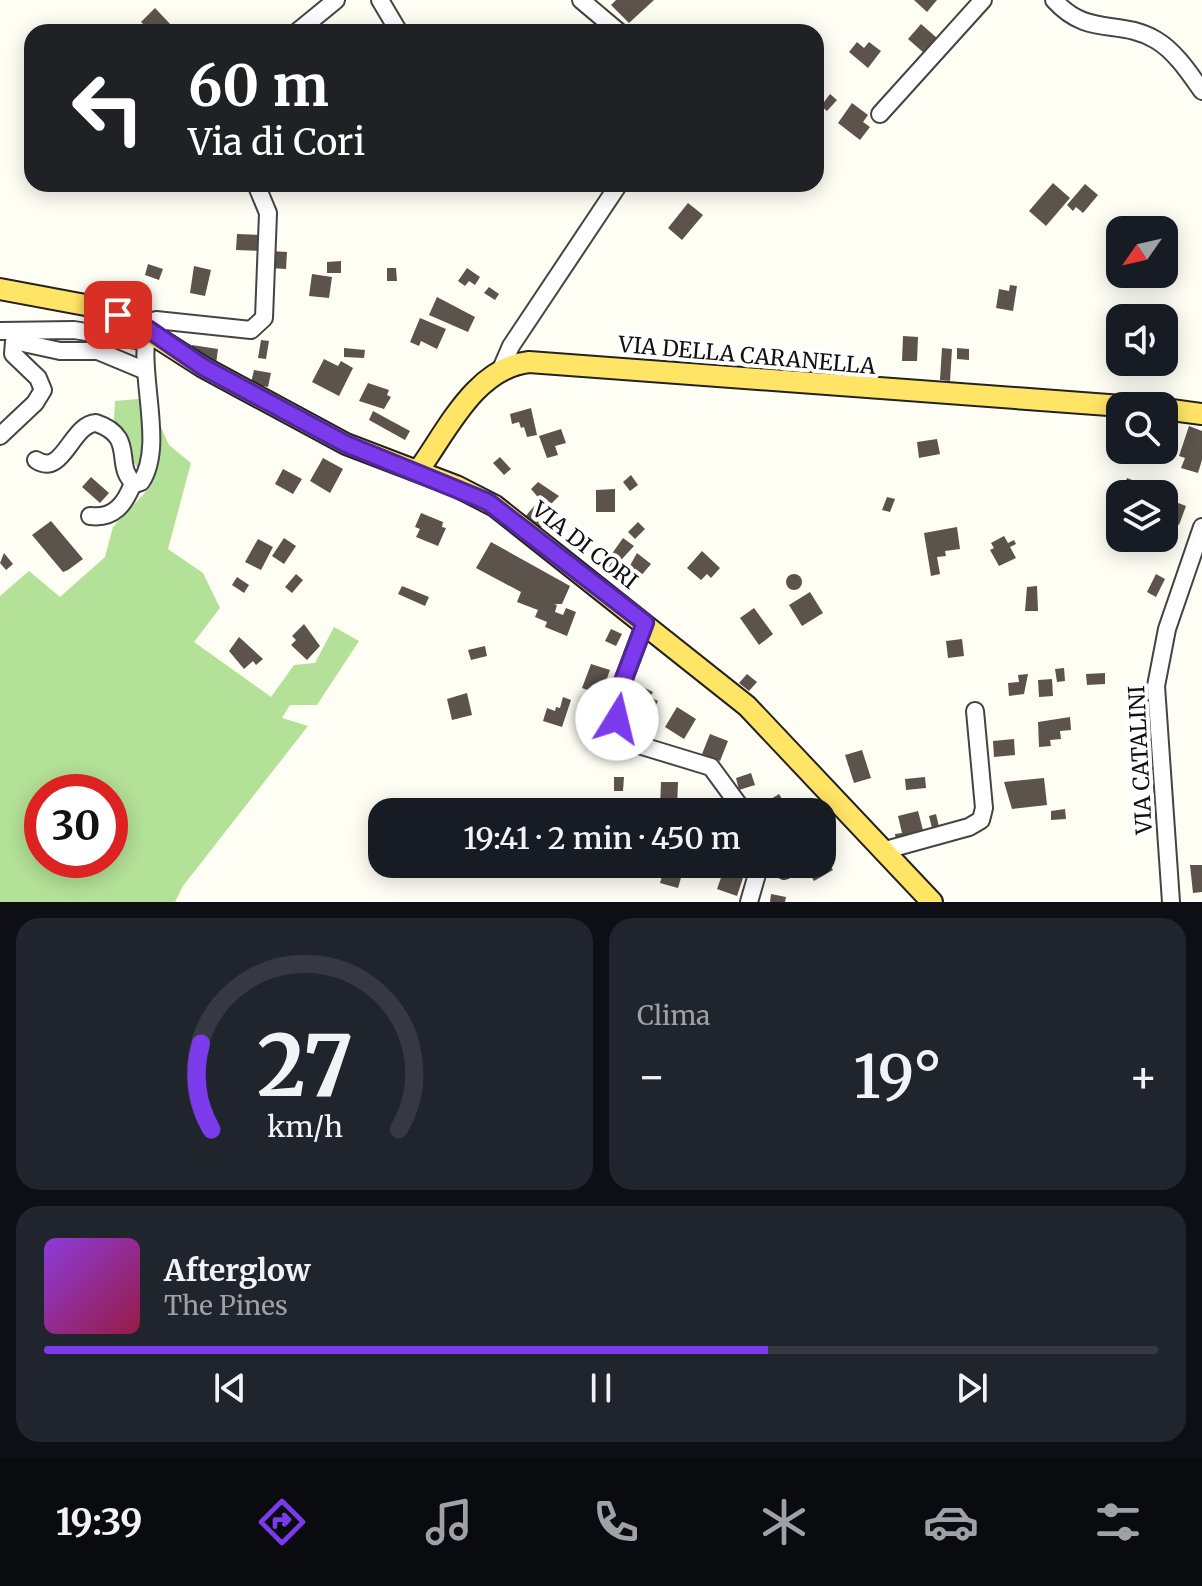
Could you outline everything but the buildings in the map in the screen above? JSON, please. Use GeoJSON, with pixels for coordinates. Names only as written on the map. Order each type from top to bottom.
{"type":"FeatureCollection","features":[{"type":"Feature","properties":{"kind":"main road","name":"VIA DI CORI"},"geometry":{"type":"LineString","coordinates":[[0,289],[96,307],[346,444],[418,471],[495,506],[757,715],[932,902]]}},
{"type":"Feature","properties":{"kind":"main road","name":"VIA DELLA CARANELLA"},"geometry":{"type":"LineString","coordinates":[[501,369],[542,362],[1106,405]]}},
{"type":"Feature","properties":{"kind":"main road"},"geometry":{"type":"LineString","coordinates":[[418,471],[475,392],[501,369]]}},
{"type":"Feature","properties":{"kind":"main road"},"geometry":{"type":"LineString","coordinates":[[1178,411],[1202,414]]}},
{"type":"Feature","properties":{"kind":"street"},"geometry":{"type":"LineString","coordinates":[[307,24],[336,0]]}},
{"type":"Feature","properties":{"kind":"street"},"geometry":{"type":"LineString","coordinates":[[380,0],[394,24]]}},
{"type":"Feature","properties":{"kind":"street"},"geometry":{"type":"LineString","coordinates":[[581,0],[610,24]]}},
{"type":"Feature","properties":{"kind":"street"},"geometry":{"type":"LineString","coordinates":[[880,114],[983,0]]}},
{"type":"Feature","properties":{"kind":"street"},"geometry":{"type":"LineString","coordinates":[[1054,0],[1081,22],[1136,32],[1159,41],[1202,91]]}},
{"type":"Feature","properties":{"kind":"street"},"geometry":{"type":"LineString","coordinates":[[90,516],[114,512],[133,483],[141,482],[148,467],[150,400],[146,371],[150,322],[156,320],[248,330],[261,324],[264,315],[268,216],[266,201],[261,192]]}},
{"type":"Feature","properties":{"kind":"street"},"geometry":{"type":"LineString","coordinates":[[501,369],[511,346],[614,192]]}},
{"type":"Feature","properties":{"kind":"street"},"geometry":{"type":"LineString","coordinates":[[0,331],[74,330],[148,336]]}},
{"type":"Feature","properties":{"kind":"street"},"geometry":{"type":"LineString","coordinates":[[0,436],[35,403],[43,390],[38,378],[13,354],[14,341],[26,340],[60,351],[98,351],[146,371]]}},
{"type":"Feature","properties":{"kind":"street"},"geometry":{"type":"LineString","coordinates":[[36,460],[42,464],[54,462],[83,427],[96,423],[113,431],[121,440],[126,473],[133,483]]}},
{"type":"Feature","properties":{"kind":"street","name":"VIA CATALINI"},"geometry":{"type":"LineString","coordinates":[[1171,902],[1156,686],[1167,629],[1202,527]]}},
{"type":"Feature","properties":{"kind":"street"},"geometry":{"type":"LineString","coordinates":[[645,623],[616,700],[621,730],[639,745],[711,767],[734,798]]}},
{"type":"Feature","properties":{"kind":"street"},"geometry":{"type":"LineString","coordinates":[[882,851],[969,827],[981,820],[984,808],[975,711]]}},
{"type":"Feature","properties":{"kind":"street"},"geometry":{"type":"LineString","coordinates":[[749,902],[756,878]]}},
{"type":"Feature","properties":{"kind":"green space"},"geometry":{"type":"Polygon","coordinates":[[[148,398],[169,445],[191,463],[168,549],[203,573],[220,608],[194,642],[271,697],[294,665],[315,663],[334,627],[359,641],[317,705],[290,705],[282,718],[308,726],[183,886],[175,902],[0,902],[0,596],[29,571],[60,597],[105,557],[113,527],[151,486],[113,434],[115,401],[148,398]]]}},
{"type":"Feature","properties":{"kind":"route"},"geometry":{"type":"LineString","coordinates":[[118,315],[148,329],[203,367],[346,444],[446,482],[488,502],[513,518],[645,623],[617,697],[617,719]]}}]}
